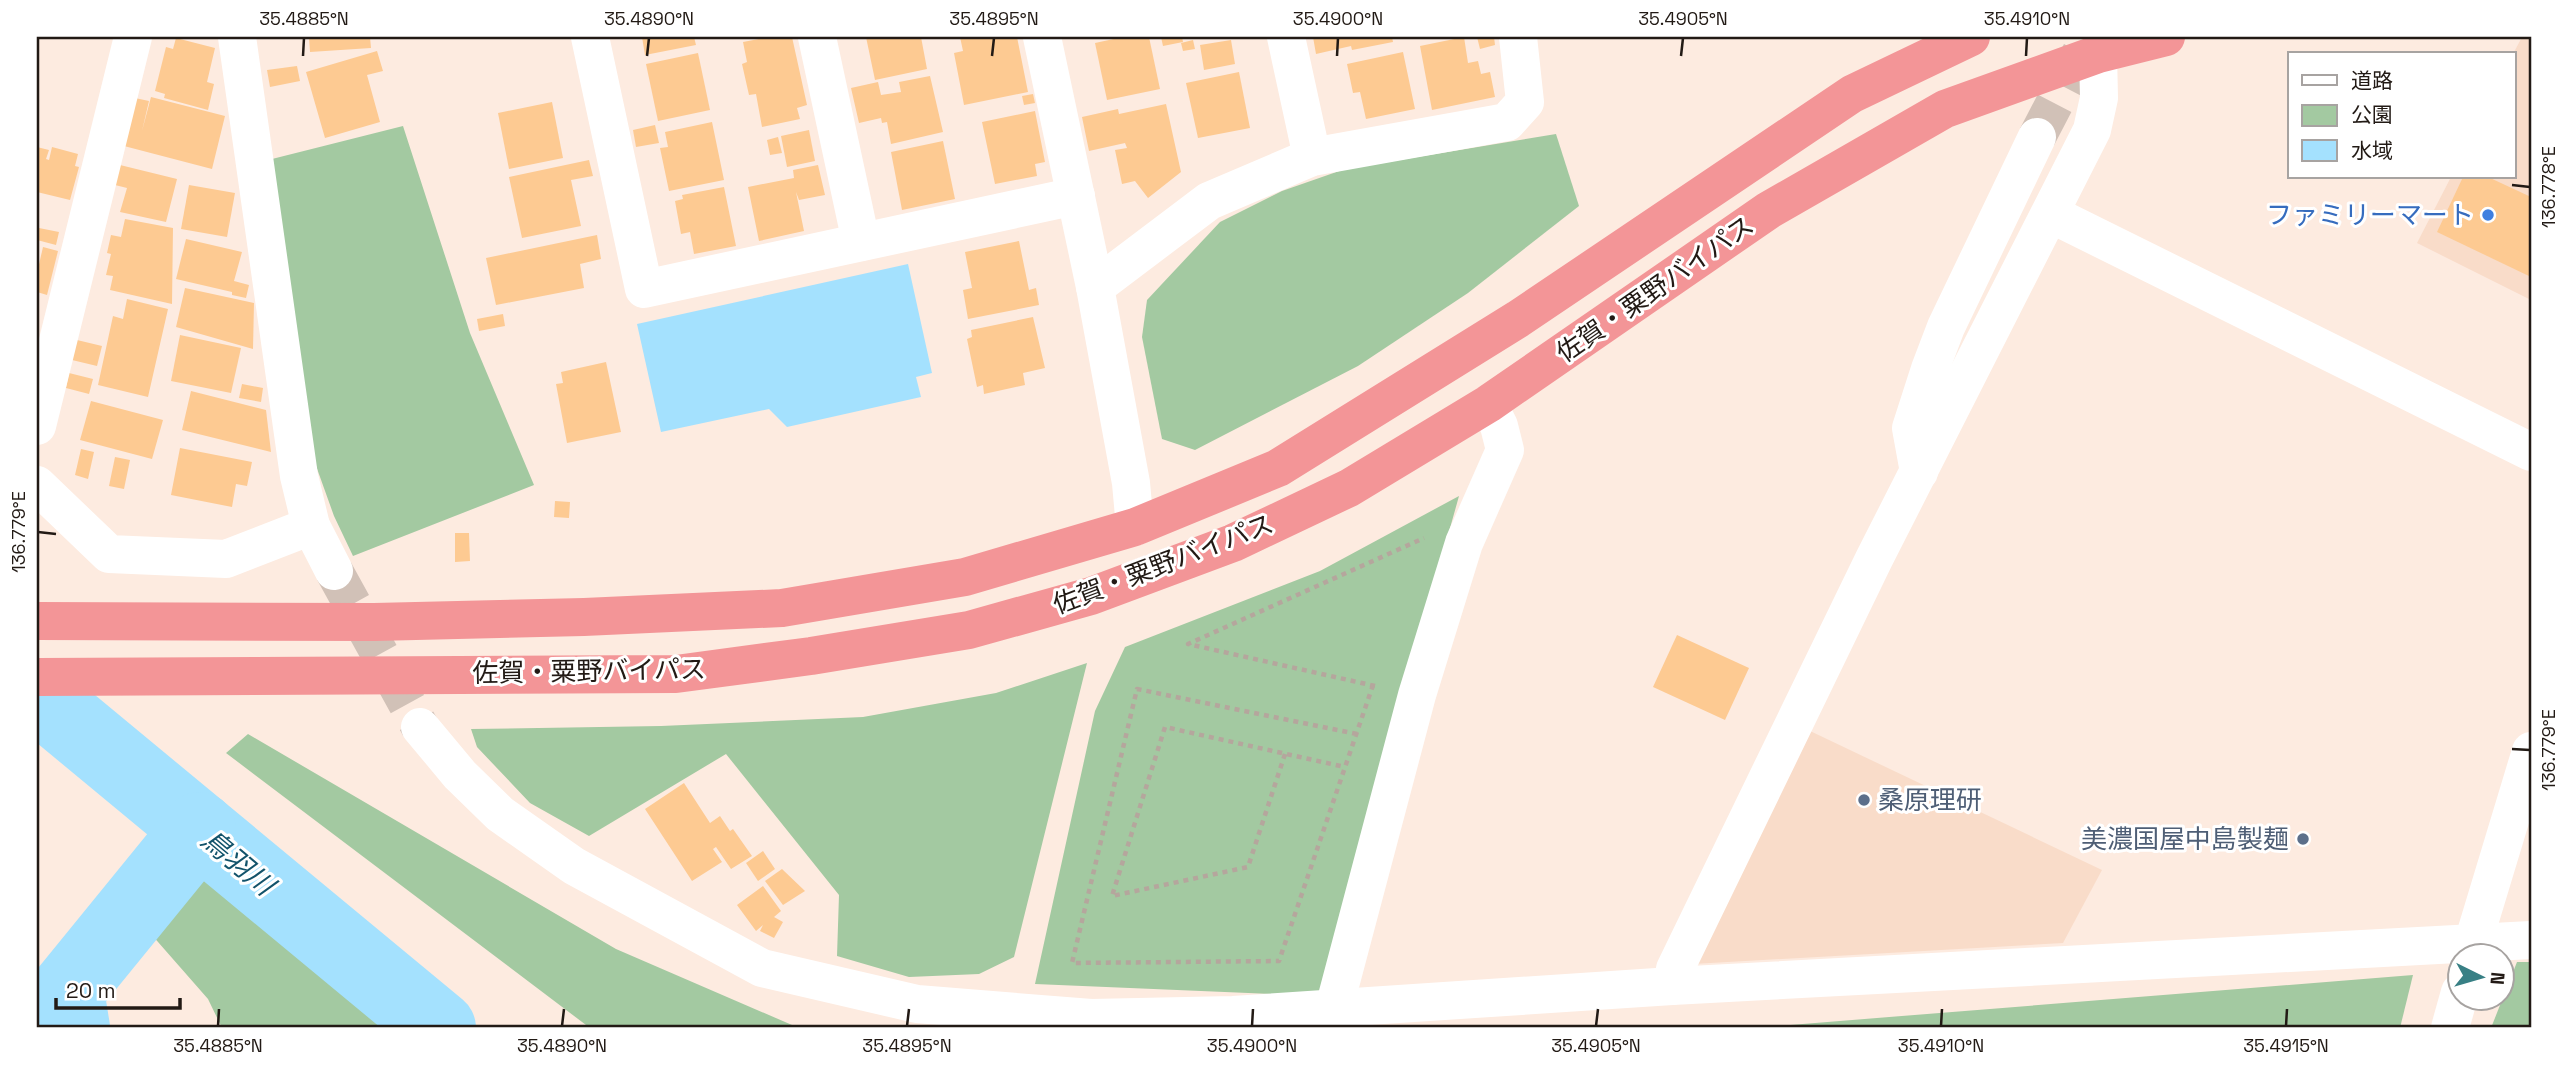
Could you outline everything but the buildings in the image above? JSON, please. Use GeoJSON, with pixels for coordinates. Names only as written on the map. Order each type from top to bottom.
{"type":"FeatureCollection","features":[{"type":"Feature","properties":{"kind":"highway","name":"佐賀・粟野バイパス"},"geometry":{"type":"LineString","coordinates":[[37,621],[207,619],[374,622],[584,617],[782,608],[965,578],[1135,527],[1279,468],[1518,319],[1852,94],[1971,37]]}},
{"type":"Feature","properties":{"kind":"highway","name":"佐賀・粟野バイパス"},"geometry":{"type":"LineString","coordinates":[[37,677],[676,674],[811,656],[969,630],[1091,596],[1233,543],[1349,488],[1488,404],[1769,210],[1945,108],[2098,54],[2166,37]]}},
{"type":"Feature","properties":{"kind":"street"},"geometry":{"type":"LineString","coordinates":[[37,426],[133,37]]}},
{"type":"Feature","properties":{"kind":"street"},"geometry":{"type":"LineString","coordinates":[[237,37],[299,476],[311,526],[334,571]]}},
{"type":"Feature","properties":{"kind":"street"},"geometry":{"type":"LineString","coordinates":[[590,37],[644,289],[1076,197]]}},
{"type":"Feature","properties":{"kind":"street"},"geometry":{"type":"LineString","coordinates":[[817,37],[861,243]]}},
{"type":"Feature","properties":{"kind":"street"},"geometry":{"type":"LineString","coordinates":[[1042,37],[1095,287],[1131,483],[1135,527]]}},
{"type":"Feature","properties":{"kind":"street"},"geometry":{"type":"LineString","coordinates":[[1286,37],[1312,157]]}},
{"type":"Feature","properties":{"kind":"street"},"geometry":{"type":"LineString","coordinates":[[1095,287],[1209,201],[1312,157],[1507,122],[1525,102],[1518,37]]}},
{"type":"Feature","properties":{"kind":"street"},"geometry":{"type":"LineString","coordinates":[[1672,986],[1675,969],[1919,471],[2092,130],[2099,98],[2098,54]]}},
{"type":"Feature","properties":{"kind":"street"},"geometry":{"type":"LineString","coordinates":[[1919,471],[1911,428],[1930,369],[1946,327],[2037,137]]}},
{"type":"Feature","properties":{"kind":"street"},"geometry":{"type":"LineString","coordinates":[[2051,214],[2531,452]]}},
{"type":"Feature","properties":{"kind":"street"},"geometry":{"type":"LineString","coordinates":[[1334,1008],[1416,695],[1464,543],[1505,450],[1499,426],[1488,404]]}},
{"type":"Feature","properties":{"kind":"street"},"geometry":{"type":"LineString","coordinates":[[37,485],[109,554],[226,559],[311,526]]}},
{"type":"Feature","properties":{"kind":"street"},"geometry":{"type":"LineString","coordinates":[[420,727],[460,775],[500,814],[564,859],[762,968],[917,1004],[1003,1019],[1233,1015],[1672,986],[2426,947],[2446,948]]}},
{"type":"Feature","properties":{"kind":"street"},"geometry":{"type":"LineString","coordinates":[[2472,942],[2531,751]]}},
{"type":"Feature","properties":{"kind":"path"},"geometry":{"type":"LineString","coordinates":[[1416,695],[1188,644],[1425,538],[1422,550]]}},
{"type":"Feature","properties":{"kind":"path"},"geometry":{"type":"LineString","coordinates":[[1357,734],[1137,689],[1072,963],[1279,961],[1357,734],[1373,685]]}},
{"type":"Feature","properties":{"kind":"path"},"geometry":{"type":"LineString","coordinates":[[1284,754],[1248,867],[1112,896],[1165,727],[1345,767]]}},
{"type":"Feature","properties":{"kind":"shaded area"},"geometry":{"type":"Polygon","coordinates":[[[2522,37],[2531,37],[2531,300],[2417,243],[2450,178],[2516,178],[2514,52],[2522,37]]]}},
{"type":"Feature","properties":{"kind":"shaded area","name":"桑原理研"},"geometry":{"type":"Polygon","coordinates":[[[1808,730],[2102,870],[2063,943],[1693,964],[1808,730]]]}},
{"type":"Feature","properties":{"kind":"green space"},"geometry":{"type":"Polygon","coordinates":[[[403,126],[470,333],[534,485],[353,556],[334,516],[315,463],[272,159],[403,126]]]}},
{"type":"Feature","properties":{"kind":"green space"},"geometry":{"type":"Polygon","coordinates":[[[1556,134],[1579,206],[1468,293],[1358,366],[1195,450],[1162,439],[1142,337],[1147,300],[1220,222],[1282,191],[1345,169],[1556,134]]]}},
{"type":"Feature","properties":{"kind":"green space"},"geometry":{"type":"Polygon","coordinates":[[[1459,496],[1319,996],[1035,984],[1095,711],[1125,647],[1320,571],[1459,496]]]}},
{"type":"Feature","properties":{"kind":"green space"},"geometry":{"type":"Polygon","coordinates":[[[1087,663],[1014,957],[979,974],[909,977],[837,956],[839,895],[726,754],[589,836],[530,803],[477,747],[471,729],[661,726],[863,717],[996,693],[1087,663]]]}},
{"type":"Feature","properties":{"kind":"green space"},"geometry":{"type":"Polygon","coordinates":[[[248,734],[616,949],[799,1028],[590,1028],[226,753],[248,734]]]}},
{"type":"Feature","properties":{"kind":"green space"},"geometry":{"type":"Polygon","coordinates":[[[199,876],[421,1028],[222,1028],[208,999],[151,934],[199,876]]]}},
{"type":"Feature","properties":{"kind":"green space"},"geometry":{"type":"Polygon","coordinates":[[[2517,962],[2531,962],[2531,1028],[2491,1028],[2497,1012],[2516,1012],[2517,962]]]}},
{"type":"Feature","properties":{"kind":"green space"},"geometry":{"type":"Polygon","coordinates":[[[2413,975],[2400,1028],[1752,1028],[2413,975]]]}},
{"type":"Feature","properties":{"kind":"water"},"geometry":{"type":"Polygon","coordinates":[[[908,264],[932,373],[916,377],[921,397],[787,427],[769,409],[661,432],[637,324],[908,264]]]}},
{"type":"Feature","properties":{"kind":"waterway","name":"鳥羽川"},"geometry":{"type":"LineString","coordinates":[[37,695],[439,1028]]}},
{"type":"Feature","properties":{"kind":"waterway"},"geometry":{"type":"LineString","coordinates":[[73,1028],[67,991],[199,829]]}},
{"type":"Feature","properties":{"kind":"tunnel"},"geometry":{"type":"LineString","coordinates":[[2037,137],[2089,37]]}},
{"type":"Feature","properties":{"kind":"tunnel"},"geometry":{"type":"LineString","coordinates":[[334,571],[420,727]]}},
{"type":"Feature","properties":{"kind":"place","name":"ファミリーマート"},"geometry":{"type":"Point","coordinates":[2488,215]}},
{"type":"Feature","properties":{"kind":"place","name":"桑原理研"},"geometry":{"type":"Point","coordinates":[1864,800]}},
{"type":"Feature","properties":{"kind":"place","name":"美濃国屋中島製麺"},"geometry":{"type":"Point","coordinates":[2303,839]}}]}
